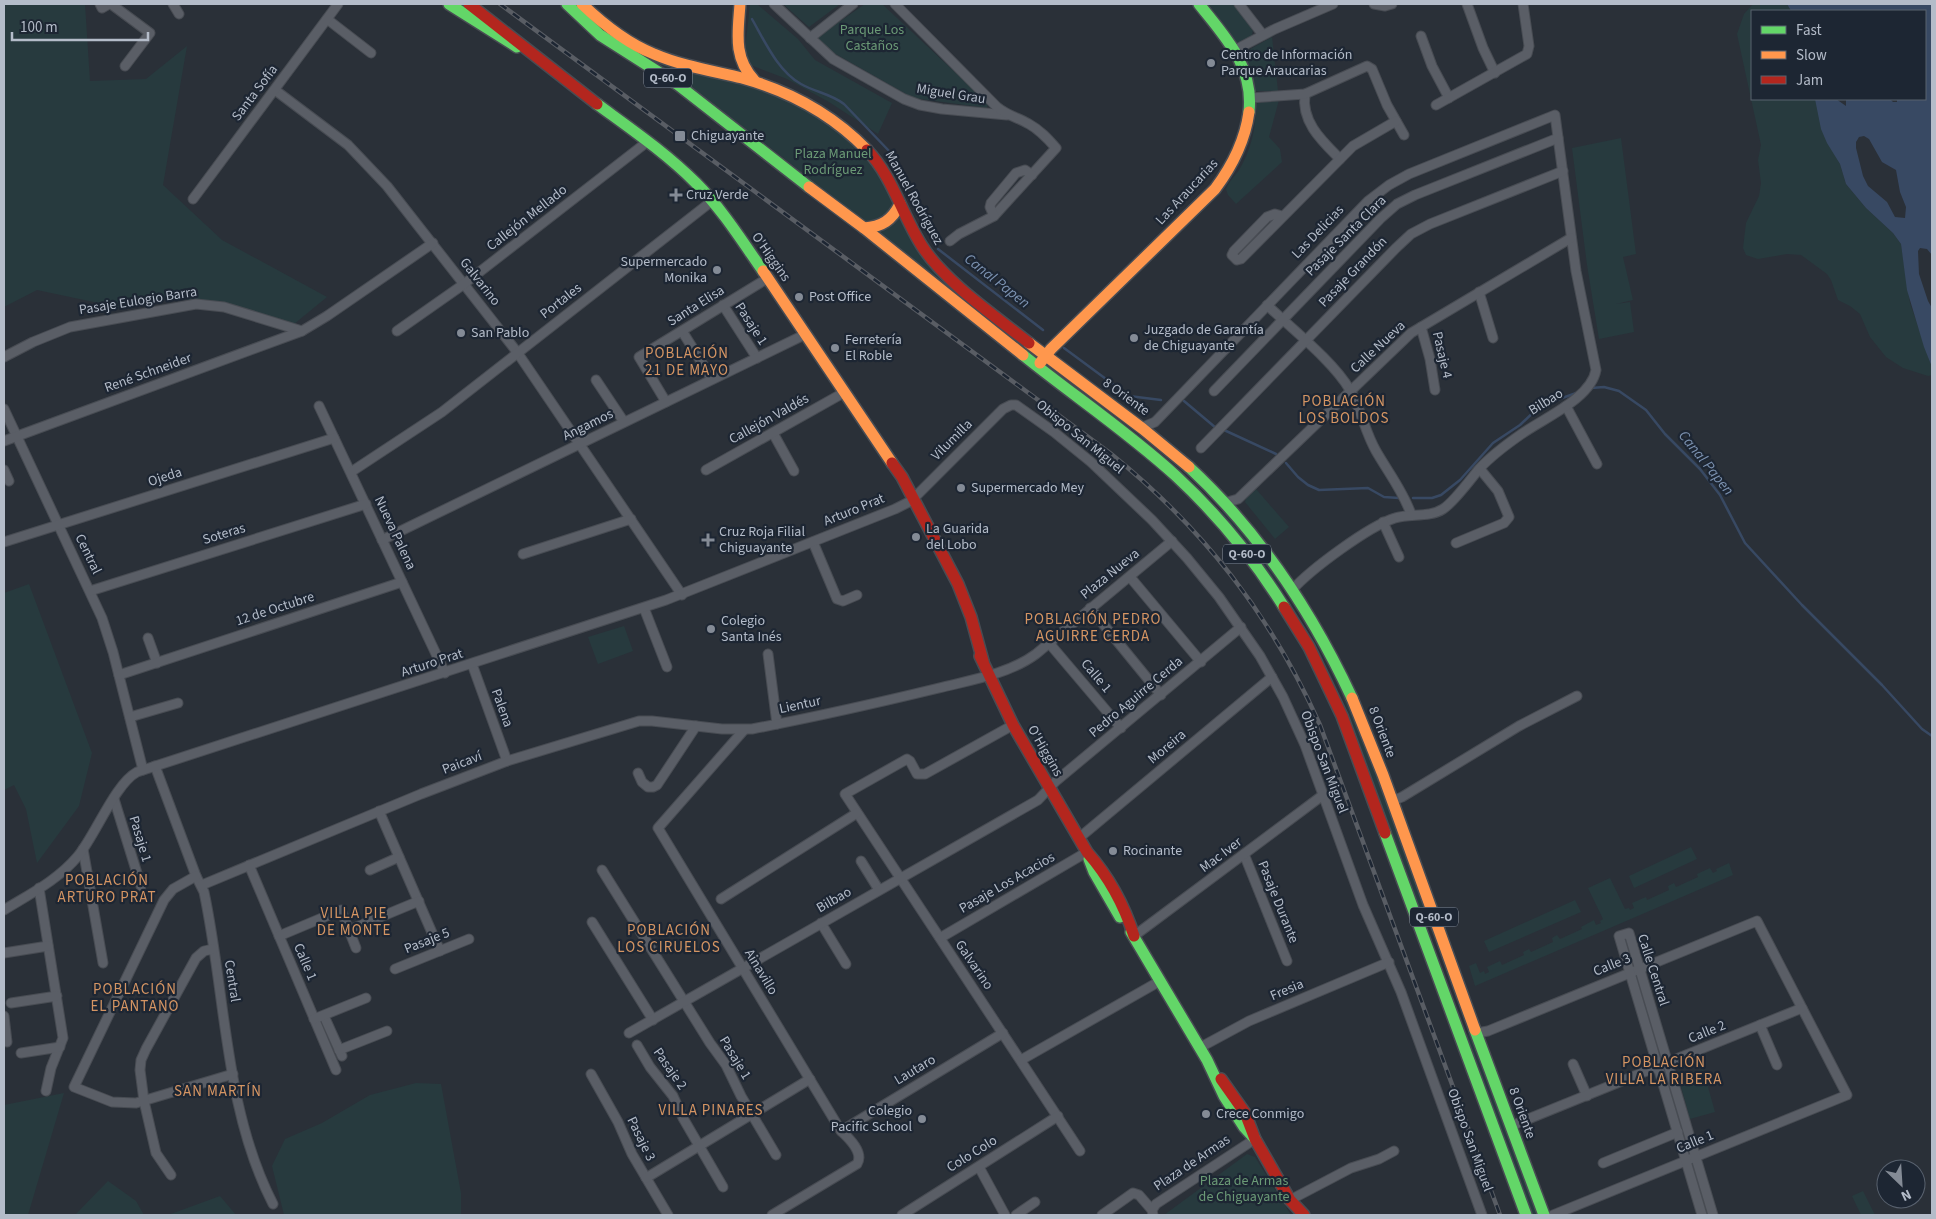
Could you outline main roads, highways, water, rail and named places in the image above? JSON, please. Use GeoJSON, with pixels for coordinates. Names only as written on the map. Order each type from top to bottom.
{"type":"FeatureCollection","features":[{"type":"Feature","properties":{"kind":"main road","name":"O'Higgins"},"geometry":{"type":"LineString","coordinates":[[449,4],[507,42],[530,53]]}},
{"type":"Feature","properties":{"kind":"main road","name":"O'Higgins"},"geometry":{"type":"LineString","coordinates":[[469,4],[682,169],[712,201],[768,278],[896,468],[914,498],[964,597],[983,662],[1013,725],[1087,852],[1094,872],[1123,922],[1134,936],[1207,1060],[1242,1106],[1255,1139],[1290,1200],[1295,1215]]}},
{"type":"Feature","properties":{"kind":"main road","name":"Q-60-O"},"geometry":{"type":"LineString","coordinates":[[567,4],[600,34],[677,84],[1140,445],[1202,502],[1247,554],[1287,610],[1315,659],[1342,716],[1526,1215]]}},
{"type":"Feature","properties":{"kind":"main road","name":"Manuel Rodríguez"},"geometry":{"type":"LineString","coordinates":[[582,4],[608,28],[636,46],[666,59],[754,80],[799,99],[845,130],[877,161],[918,242],[935,263],[1046,356]]}},
{"type":"Feature","properties":{"kind":"main road"},"geometry":{"type":"LineString","coordinates":[[740,4],[738,52],[743,68],[754,80]]}},
{"type":"Feature","properties":{"kind":"main road","name":"Las Araucarias"},"geometry":{"type":"LineString","coordinates":[[1038,367],[1046,356],[1222,180],[1236,159],[1247,127],[1250,98],[1246,74],[1235,50],[1199,4]]}},
{"type":"Feature","properties":{"kind":"main road"},"geometry":{"type":"LineString","coordinates":[[721,73],[730,66],[738,52]]}},
{"type":"Feature","properties":{"kind":"main road"},"geometry":{"type":"LineString","coordinates":[[864,228],[873,228],[885,224],[894,215],[900,204]]}},
{"type":"Feature","properties":{"kind":"main road","name":"8 Oriente"},"geometry":{"type":"LineString","coordinates":[[1046,356],[1143,427],[1174,453],[1224,503],[1261,546],[1315,627],[1342,678],[1361,720],[1544,1215]]}},
{"type":"Feature","properties":{"kind":"main road"},"geometry":{"type":"LineString","coordinates":[[1202,502],[1217,505],[1224,503]]}},
{"type":"Feature","properties":{"kind":"main road"},"geometry":{"type":"LineString","coordinates":[[1287,610],[1287,599],[1292,590]]}},
{"type":"Feature","properties":{"kind":"main road"},"geometry":{"type":"LineString","coordinates":[[1455,1020],[1466,1029],[1477,1033]]}},
{"type":"Feature","properties":{"kind":"main road","name":"O'Higgins"},"geometry":{"type":"LineString","coordinates":[[1290,1200],[1304,1215]]}},
{"type":"Feature","properties":{"kind":"water"},"geometry":{"type":"Polygon","coordinates":[[[1787,4],[1932,4],[1932,255],[1927,249],[1920,248],[1918,251],[1919,274],[1932,308],[1932,367],[1907,290],[1901,244],[1893,233],[1866,208],[1846,184],[1840,164],[1821,129],[1815,100],[1837,100],[1846,106],[1846,100],[1891,100],[1897,102],[1897,100],[1926,100],[1926,10],[1790,10],[1787,4]],[[1864,136],[1859,137],[1856,142],[1856,148],[1863,176],[1868,186],[1887,202],[1895,217],[1905,218],[1906,207],[1900,192],[1896,170],[1882,162],[1869,139],[1864,136]]]}},
{"type":"Feature","properties":{"kind":"waterway","name":"Canal Papen"},"geometry":{"type":"LineString","coordinates":[[752,19],[767,46],[785,72],[801,84],[844,104],[890,152],[900,168],[908,190]]}},
{"type":"Feature","properties":{"kind":"waterway","name":"Canal Papen"},"geometry":{"type":"LineString","coordinates":[[938,249],[1043,330]]}},
{"type":"Feature","properties":{"kind":"waterway","name":"Canal Papen"},"geometry":{"type":"LineString","coordinates":[[1064,348],[1129,396],[1161,400]]}},
{"type":"Feature","properties":{"kind":"waterway","name":"Canal Papen"},"geometry":{"type":"LineString","coordinates":[[1591,388],[1604,387],[1619,391],[1646,410],[1665,434],[1700,469],[1720,495],[1745,543],[1922,729],[1932,736]]}},
{"type":"Feature","properties":{"kind":"waterway","name":"Canal Papen"},"geometry":{"type":"LineString","coordinates":[[1413,498],[1432,498],[1441,495],[1460,480],[1493,443],[1520,425],[1540,406],[1579,392]]}},
{"type":"Feature","properties":{"kind":"waterway","name":"Canal Papen"},"geometry":{"type":"LineString","coordinates":[[1184,401],[1216,428]]}},
{"type":"Feature","properties":{"kind":"waterway","name":"Canal Papen"},"geometry":{"type":"LineString","coordinates":[[1224,430],[1276,454]]}},
{"type":"Feature","properties":{"kind":"waterway","name":"Canal Papen"},"geometry":{"type":"LineString","coordinates":[[1286,463],[1298,477],[1308,485],[1319,490],[1368,488],[1384,497],[1399,498]]}},
{"type":"Feature","properties":{"kind":"railway"},"geometry":{"type":"LineString","coordinates":[[500,4],[1110,453],[1175,512],[1232,576],[1257,610],[1280,647],[1320,725],[1500,1215]]}},
{"type":"Feature","properties":{"kind":"place","name":"Centro de Información Parque Araucarias"},"geometry":{"type":"Point","coordinates":[1211,63]}},
{"type":"Feature","properties":{"kind":"place","name":"Chiguayante"},"geometry":{"type":"Point","coordinates":[680,136]}},
{"type":"Feature","properties":{"kind":"place","name":"Cruz Verde"},"geometry":{"type":"Point","coordinates":[676,195]}},
{"type":"Feature","properties":{"kind":"place","name":"Supermercado Monika"},"geometry":{"type":"Point","coordinates":[717,270]}},
{"type":"Feature","properties":{"kind":"place","name":"Post Office"},"geometry":{"type":"Point","coordinates":[799,297]}},
{"type":"Feature","properties":{"kind":"place","name":"San Pablo"},"geometry":{"type":"Point","coordinates":[461,333]}},
{"type":"Feature","properties":{"kind":"place","name":"Juzgado de Garantía de Chiguayante"},"geometry":{"type":"Point","coordinates":[1134,338]}},
{"type":"Feature","properties":{"kind":"place","name":"Ferretería El Roble"},"geometry":{"type":"Point","coordinates":[835,348]}},
{"type":"Feature","properties":{"kind":"place","name":"Supermercado Mey"},"geometry":{"type":"Point","coordinates":[961,488]}},
{"type":"Feature","properties":{"kind":"place","name":"La Guarida del Lobo"},"geometry":{"type":"Point","coordinates":[916,537]}},
{"type":"Feature","properties":{"kind":"place","name":"Cruz Roja Filial Chiguayante"},"geometry":{"type":"Point","coordinates":[708,540]}},
{"type":"Feature","properties":{"kind":"place","name":"Colegio Santa Inés"},"geometry":{"type":"Point","coordinates":[711,629]}},
{"type":"Feature","properties":{"kind":"place","name":"Rocinante"},"geometry":{"type":"Point","coordinates":[1113,851]}},
{"type":"Feature","properties":{"kind":"place","name":"Crece Conmigo"},"geometry":{"type":"Point","coordinates":[1206,1114]}},
{"type":"Feature","properties":{"kind":"place","name":"Colegio Pacific School"},"geometry":{"type":"Point","coordinates":[922,1119]}},
{"type":"Feature","properties":{"kind":"district","name":"POBLACIÓN 21 DE MAYO"},"geometry":{"type":"Point","coordinates":[687,362]}},
{"type":"Feature","properties":{"kind":"district","name":"POBLACIÓN LOS BOLDOS"},"geometry":{"type":"Point","coordinates":[1344,410]}},
{"type":"Feature","properties":{"kind":"district","name":"POBLACIÓN PEDRO AGUIRRE CERDA"},"geometry":{"type":"Point","coordinates":[1093,628]}},
{"type":"Feature","properties":{"kind":"district","name":"POBLACIÓN ARTURO PRAT"},"geometry":{"type":"Point","coordinates":[107,888]}},
{"type":"Feature","properties":{"kind":"district","name":"VILLA PIE DE MONTE"},"geometry":{"type":"Point","coordinates":[354,922]}},
{"type":"Feature","properties":{"kind":"district","name":"POBLACIÓN LOS CIRUELOS"},"geometry":{"type":"Point","coordinates":[669,938]}},
{"type":"Feature","properties":{"kind":"district","name":"POBLACIÓN EL PANTANO"},"geometry":{"type":"Point","coordinates":[135,998]}},
{"type":"Feature","properties":{"kind":"district","name":"POBLACIÓN VILLA LA RIBERA"},"geometry":{"type":"Point","coordinates":[1664,1070]}},
{"type":"Feature","properties":{"kind":"district","name":"SAN MARTÍN"},"geometry":{"type":"Point","coordinates":[218,1091]}},
{"type":"Feature","properties":{"kind":"district","name":"VILLA PINARES"},"geometry":{"type":"Point","coordinates":[711,1110]}},
{"type":"Feature","properties":{"kind":"park label","name":"Parque Los Castaños"},"geometry":{"type":"Point","coordinates":[872,38]}},
{"type":"Feature","properties":{"kind":"park label","name":"Plaza Manuel Rodríguez"},"geometry":{"type":"Point","coordinates":[833,162]}},
{"type":"Feature","properties":{"kind":"park label","name":"Plaza de Armas de Chiguayante"},"geometry":{"type":"Point","coordinates":[1244,1190]}}]}
